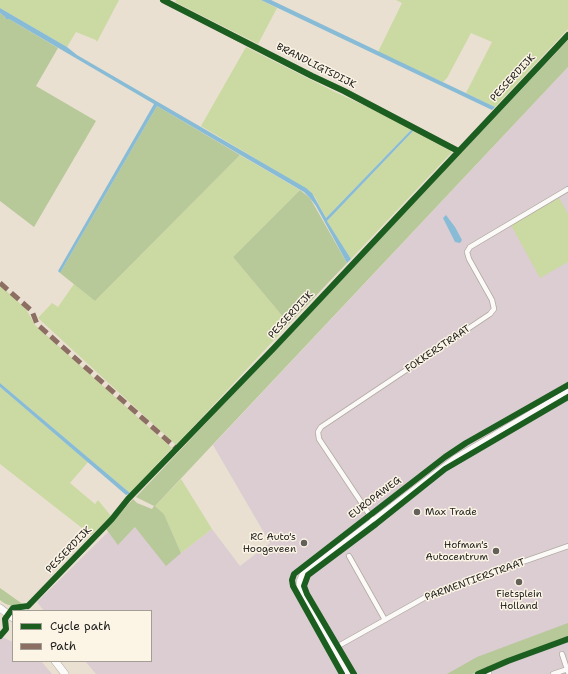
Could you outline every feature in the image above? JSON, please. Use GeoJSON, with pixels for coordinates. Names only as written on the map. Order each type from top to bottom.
{"type":"FeatureCollection","features":[{"type":"Feature","properties":{"kind":"main road","name":"EUROPAWEG"},"geometry":{"type":"LineString","coordinates":[[347,674],[302,594],[300,582],[305,573],[455,458],[568,392]]}},
{"type":"Feature","properties":{"kind":"main road"},"geometry":{"type":"LineString","coordinates":[[0,608],[12,617]]}},
{"type":"Feature","properties":{"kind":"main road"},"geometry":{"type":"LineString","coordinates":[[56,662],[65,674]]}},
{"type":"Feature","properties":{"kind":"street","name":"BRANDLIGTSDIJK"},"geometry":{"type":"LineString","coordinates":[[163,0],[344,91],[458,151]]}},
{"type":"Feature","properties":{"kind":"street","name":"PESSERDIJK"},"geometry":{"type":"LineString","coordinates":[[24,610],[112,519],[128,499],[273,349],[568,35]]}},
{"type":"Feature","properties":{"kind":"street","name":"FOKKERSTRAAT"},"geometry":{"type":"LineString","coordinates":[[374,520],[319,439],[318,432],[321,427],[490,314],[494,309],[492,300],[469,259],[467,252],[470,246],[568,189]]}},
{"type":"Feature","properties":{"kind":"street","name":"PARMENTIERSTRAAT"},"geometry":{"type":"LineString","coordinates":[[333,649],[423,598],[568,546]]}},
{"type":"Feature","properties":{"kind":"street"},"geometry":{"type":"LineString","coordinates":[[349,556],[385,620]]}},
{"type":"Feature","properties":{"kind":"street"},"geometry":{"type":"LineString","coordinates":[[553,674],[568,670],[562,654]]}},
{"type":"Feature","properties":{"kind":"shaded area"},"geometry":{"type":"Polygon","coordinates":[[[568,67],[568,674],[96,674],[86,662],[152,662],[152,610],[43,610],[37,602],[108,532],[119,544],[155,506],[181,553],[212,529],[240,566],[270,543],[213,445],[568,67]]]}},
{"type":"Feature","properties":{"kind":"shaded area"},"geometry":{"type":"Polygon","coordinates":[[[0,636],[12,642],[12,662],[42,662],[52,674],[0,674],[0,636]]]}},
{"type":"Feature","properties":{"kind":"green space"},"geometry":{"type":"Polygon","coordinates":[[[0,0],[119,0],[97,42],[96,40],[76,32],[67,47],[0,8],[0,0]]]}},
{"type":"Feature","properties":{"kind":"green space"},"geometry":{"type":"Polygon","coordinates":[[[176,0],[261,0],[277,8],[258,44],[175,2],[176,0]]]}},
{"type":"Feature","properties":{"kind":"green space"},"geometry":{"type":"Polygon","coordinates":[[[396,0],[568,0],[568,29],[495,107],[466,93],[492,42],[471,33],[447,78],[443,82],[378,52],[402,3],[396,0]]]}},
{"type":"Feature","properties":{"kind":"green space"},"geometry":{"type":"Polygon","coordinates":[[[0,13],[6,19],[9,19],[58,48],[36,86],[96,121],[34,227],[0,201],[0,13]]]}},
{"type":"Feature","properties":{"kind":"green space"},"geometry":{"type":"Polygon","coordinates":[[[568,40],[568,67],[155,506],[164,514],[181,553],[166,566],[135,527],[118,545],[106,529],[133,499],[137,503],[152,509],[154,506],[136,497],[568,40]]]}},
{"type":"Feature","properties":{"kind":"green space"},"geometry":{"type":"Polygon","coordinates":[[[246,47],[335,92],[415,129],[452,152],[351,259],[327,221],[414,130],[412,129],[326,218],[315,197],[310,191],[201,126],[246,47]]]}},
{"type":"Feature","properties":{"kind":"green space"},"geometry":{"type":"Polygon","coordinates":[[[157,106],[240,155],[95,301],[60,273],[157,106]]]}},
{"type":"Feature","properties":{"kind":"green space"},"geometry":{"type":"Polygon","coordinates":[[[240,155],[300,190],[233,257],[289,324],[176,445],[38,318],[52,303],[58,307],[74,284],[95,301],[240,155]]]}},
{"type":"Feature","properties":{"kind":"green space"},"geometry":{"type":"Polygon","coordinates":[[[300,190],[310,198],[347,263],[289,324],[233,257],[300,190]]]}},
{"type":"Feature","properties":{"kind":"green space"},"geometry":{"type":"Polygon","coordinates":[[[559,198],[568,214],[568,262],[540,278],[511,225],[559,198]]]}},
{"type":"Feature","properties":{"kind":"green space"},"geometry":{"type":"Polygon","coordinates":[[[0,285],[26,309],[35,325],[172,448],[130,493],[0,383],[0,285]]]}},
{"type":"Feature","properties":{"kind":"green space"},"geometry":{"type":"Polygon","coordinates":[[[0,387],[88,462],[70,483],[95,504],[98,500],[111,516],[91,535],[0,464],[0,387]]]}},
{"type":"Feature","properties":{"kind":"green space"},"geometry":{"type":"Polygon","coordinates":[[[181,479],[212,529],[181,553],[164,514],[155,506],[181,479]]]}},
{"type":"Feature","properties":{"kind":"green space"},"geometry":{"type":"Polygon","coordinates":[[[0,588],[24,605],[11,606],[0,600],[0,588]]]}},
{"type":"Feature","properties":{"kind":"green space"},"geometry":{"type":"Polygon","coordinates":[[[568,623],[568,638],[513,657],[472,674],[447,674],[477,657],[568,623]]]}},
{"type":"Feature","properties":{"kind":"water"},"geometry":{"type":"Polygon","coordinates":[[[261,0],[271,0],[495,107],[492,110],[261,0]]]}},
{"type":"Feature","properties":{"kind":"water"},"geometry":{"type":"Polygon","coordinates":[[[0,8],[67,47],[77,55],[306,188],[312,193],[326,218],[412,129],[414,130],[327,221],[351,259],[347,263],[316,206],[304,192],[157,106],[60,273],[58,271],[154,104],[9,19],[6,19],[0,13],[0,8]]]}},
{"type":"Feature","properties":{"kind":"water"},"geometry":{"type":"Polygon","coordinates":[[[446,215],[462,240],[460,243],[455,242],[443,218],[446,215]]]}},
{"type":"Feature","properties":{"kind":"water"},"geometry":{"type":"Polygon","coordinates":[[[0,383],[130,493],[126,495],[0,387],[0,383]]]}},
{"type":"Feature","properties":{"kind":"marked path"},"geometry":{"type":"LineString","coordinates":[[0,283],[32,311],[37,324],[177,449]]}},
{"type":"Feature","properties":{"kind":"cycle path"},"geometry":{"type":"LineString","coordinates":[[163,0],[344,91],[458,151]]}},
{"type":"Feature","properties":{"kind":"cycle path"},"geometry":{"type":"LineString","coordinates":[[0,636],[6,629],[5,619],[13,608],[28,606],[112,519],[128,499],[273,349],[568,35]]}},
{"type":"Feature","properties":{"kind":"cycle path"},"geometry":{"type":"LineString","coordinates":[[342,674],[293,586],[292,580],[294,574],[445,457],[466,443],[568,385]]}},
{"type":"Feature","properties":{"kind":"cycle path"},"geometry":{"type":"LineString","coordinates":[[354,674],[307,594],[304,586],[308,575],[376,524],[445,469],[568,397]]}},
{"type":"Feature","properties":{"kind":"cycle path"},"geometry":{"type":"LineString","coordinates":[[478,674],[508,661],[568,639]]}},
{"type":"Feature","properties":{"kind":"place","name":"Max Trade"},"geometry":{"type":"Point","coordinates":[417,512]}},
{"type":"Feature","properties":{"kind":"place","name":"RC Auto's Hoogeveen"},"geometry":{"type":"Point","coordinates":[304,543]}},
{"type":"Feature","properties":{"kind":"place","name":"Hofman's Autocentrum"},"geometry":{"type":"Point","coordinates":[496,551]}},
{"type":"Feature","properties":{"kind":"place","name":"Fietsplein Holland"},"geometry":{"type":"Point","coordinates":[519,582]}}]}
